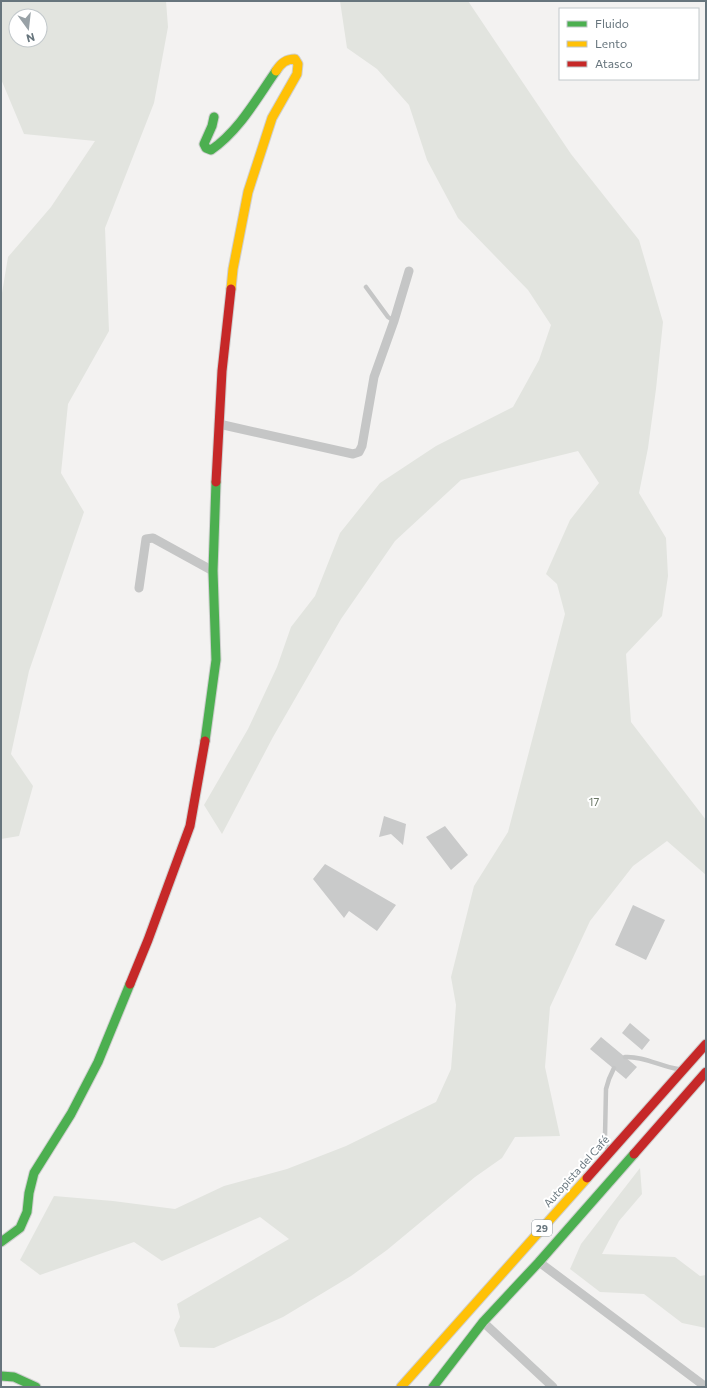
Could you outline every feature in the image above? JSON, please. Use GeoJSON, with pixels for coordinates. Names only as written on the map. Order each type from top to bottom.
{"type":"FeatureCollection","features":[{"type":"Feature","properties":{"kind":"main road"},"geometry":{"type":"LineString","coordinates":[[1,1242],[20,1228],[27,1212],[29,1193],[34,1173],[71,1114],[98,1062],[148,940],[190,826],[201,767],[216,660],[213,571],[219,424],[222,371],[233,269],[248,192],[272,118],[297,74],[298,64],[295,59],[288,59],[282,63],[258,97],[232,129],[216,147],[211,150],[206,148],[204,144],[212,126],[214,117]]}},
{"type":"Feature","properties":{"kind":"main road","name":"Autopista del Café"},"geometry":{"type":"LineString","coordinates":[[401,1386],[706,1044]]}},
{"type":"Feature","properties":{"kind":"main road","name":"29"},"geometry":{"type":"LineString","coordinates":[[432,1387],[483,1322],[539,1262],[706,1072]]}},
{"type":"Feature","properties":{"kind":"main road"},"geometry":{"type":"LineString","coordinates":[[1,1376],[14,1378],[36,1387]]}},
{"type":"Feature","properties":{"kind":"street"},"geometry":{"type":"LineString","coordinates":[[219,424],[353,454],[359,452],[362,446],[374,377],[410,271]]}},
{"type":"Feature","properties":{"kind":"street"},"geometry":{"type":"LineString","coordinates":[[139,588],[146,539],[153,538],[213,571]]}},
{"type":"Feature","properties":{"kind":"street"},"geometry":{"type":"LineString","coordinates":[[539,1262],[706,1387]]}},
{"type":"Feature","properties":{"kind":"street"},"geometry":{"type":"LineString","coordinates":[[483,1322],[553,1387]]}},
{"type":"Feature","properties":{"kind":"lane"},"geometry":{"type":"LineString","coordinates":[[366,287],[388,316],[394,320]]}},
{"type":"Feature","properties":{"kind":"lane"},"geometry":{"type":"LineString","coordinates":[[625,1057],[634,1056],[664,1066],[683,1070]]}},
{"type":"Feature","properties":{"kind":"lane"},"geometry":{"type":"LineString","coordinates":[[608,1154],[605,1136],[606,1089],[614,1068]]}},
{"type":"Feature","properties":{"kind":"green space"},"geometry":{"type":"Polygon","coordinates":[[[1,1],[166,1],[168,27],[154,103],[105,228],[109,331],[68,404],[61,473],[84,512],[29,671],[11,754],[33,786],[19,836],[1,839],[1,299],[8,257],[51,207],[95,141],[24,134],[1,79],[1,1]]]}},
{"type":"Feature","properties":{"kind":"green space","name":"17"},"geometry":{"type":"Polygon","coordinates":[[[340,1],[468,1],[571,154],[639,240],[663,322],[648,448],[639,493],[666,538],[668,576],[662,616],[626,654],[631,722],[706,820],[706,875],[667,841],[633,866],[590,921],[550,1007],[545,1067],[560,1136],[515,1137],[502,1158],[475,1177],[387,1250],[351,1276],[283,1317],[214,1348],[180,1347],[174,1330],[180,1317],[177,1304],[289,1239],[260,1217],[162,1261],[134,1242],[40,1275],[20,1260],[54,1196],[113,1201],[175,1209],[224,1186],[287,1169],[346,1146],[436,1102],[451,1069],[456,1005],[451,977],[474,886],[508,832],[565,614],[557,584],[546,574],[570,520],[599,483],[578,451],[461,480],[395,541],[341,619],[273,737],[222,834],[204,805],[248,729],[277,667],[291,627],[315,596],[340,533],[380,483],[436,446],[513,407],[539,360],[551,325],[528,290],[458,218],[427,160],[409,105],[377,69],[347,48],[340,1]]]}},
{"type":"Feature","properties":{"kind":"green space"},"geometry":{"type":"Polygon","coordinates":[[[640,1168],[642,1194],[619,1221],[602,1254],[675,1257],[700,1276],[706,1275],[706,1328],[682,1323],[644,1294],[600,1292],[570,1269],[581,1244],[640,1168]]]}},
{"type":"Feature","properties":{"kind":"building"},"geometry":{"type":"Polygon","coordinates":[[[384,816],[406,824],[403,845],[391,834],[379,837],[384,816]]]}},
{"type":"Feature","properties":{"kind":"building"},"geometry":{"type":"Polygon","coordinates":[[[445,826],[468,855],[451,870],[426,837],[445,826]]]}},
{"type":"Feature","properties":{"kind":"building"},"geometry":{"type":"Polygon","coordinates":[[[325,864],[396,905],[377,931],[349,911],[344,918],[313,879],[325,864]]]}},
{"type":"Feature","properties":{"kind":"building"},"geometry":{"type":"Polygon","coordinates":[[[633,905],[665,920],[646,960],[615,945],[633,905]]]}},
{"type":"Feature","properties":{"kind":"building"},"geometry":{"type":"Polygon","coordinates":[[[630,1023],[650,1040],[642,1050],[622,1033],[630,1023]]]}},
{"type":"Feature","properties":{"kind":"building"},"geometry":{"type":"Polygon","coordinates":[[[601,1037],[637,1067],[626,1079],[590,1049],[601,1037]]]}},
{"type":"Feature","properties":{"kind":"traffic: fast"},"geometry":{"type":"LineString","coordinates":[[214,117],[212,126],[204,144],[206,148],[211,150],[239,124],[276,71]]}},
{"type":"Feature","properties":{"kind":"traffic: fast"},"geometry":{"type":"LineString","coordinates":[[205,741],[216,660],[213,571],[216,482]]}},
{"type":"Feature","properties":{"kind":"traffic: fast"},"geometry":{"type":"LineString","coordinates":[[1,1242],[20,1228],[27,1212],[29,1193],[34,1173],[71,1114],[98,1062],[130,984]]}},
{"type":"Feature","properties":{"kind":"traffic: fast"},"geometry":{"type":"LineString","coordinates":[[433,1387],[483,1322],[539,1262],[634,1154]]}},
{"type":"Feature","properties":{"kind":"traffic: fast"},"geometry":{"type":"LineString","coordinates":[[1,1376],[14,1377],[36,1387]]}},
{"type":"Feature","properties":{"kind":"traffic: slow"},"geometry":{"type":"LineString","coordinates":[[231,289],[233,269],[248,192],[272,118],[297,74],[298,64],[295,59],[289,60],[282,64],[276,71]]}},
{"type":"Feature","properties":{"kind":"traffic: slow"},"geometry":{"type":"LineString","coordinates":[[401,1387],[587,1178]]}},
{"type":"Feature","properties":{"kind":"traffic: jam"},"geometry":{"type":"LineString","coordinates":[[216,482],[222,371],[231,289]]}},
{"type":"Feature","properties":{"kind":"traffic: jam"},"geometry":{"type":"LineString","coordinates":[[130,984],[148,940],[190,826],[205,741]]}},
{"type":"Feature","properties":{"kind":"traffic: jam"},"geometry":{"type":"LineString","coordinates":[[587,1178],[706,1044]]}},
{"type":"Feature","properties":{"kind":"traffic: jam"},"geometry":{"type":"LineString","coordinates":[[634,1154],[706,1072]]}}]}
